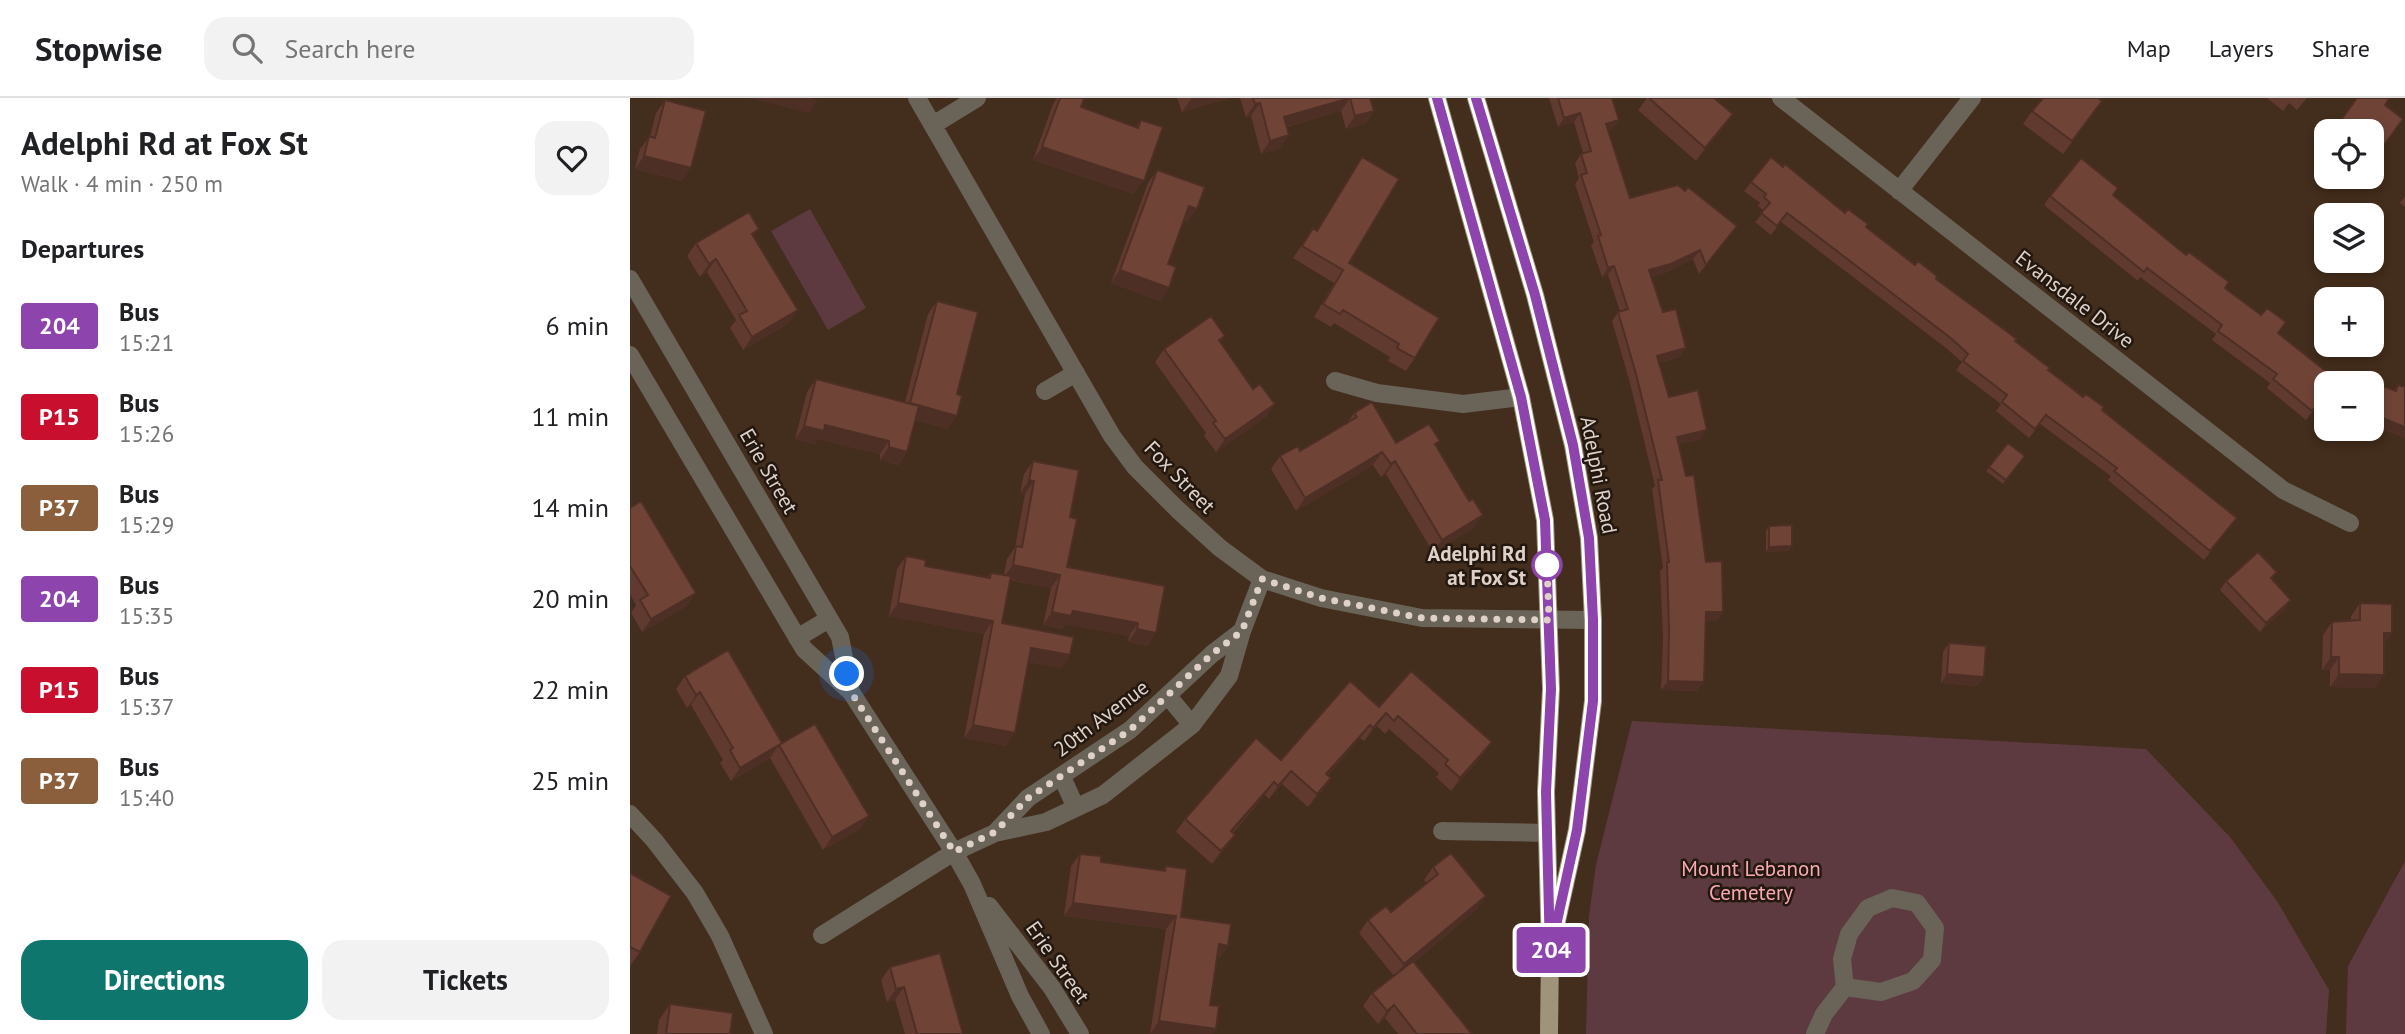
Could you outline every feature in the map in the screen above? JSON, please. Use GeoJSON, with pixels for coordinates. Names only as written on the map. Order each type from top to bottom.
{"type":"FeatureCollection","features":[{"type":"Feature","properties":{"kind":"main road","name":"Adelphi Road"},"geometry":{"type":"LineString","coordinates":[[1437,98],[1521,397],[1545,520],[1551,689],[1546,792],[1549,1034]]}},
{"type":"Feature","properties":{"kind":"main road","name":"Adelphi Road"},"geometry":{"type":"LineString","coordinates":[[1476,98],[1535,295],[1573,445],[1589,538],[1593,701],[1579,817],[1550,953]]}},
{"type":"Feature","properties":{"kind":"street","name":"Fox Street"},"geometry":{"type":"LineString","coordinates":[[917,98],[1112,436],[1135,467],[1220,548],[1262,579],[1321,598],[1422,618],[1593,620]]}},
{"type":"Feature","properties":{"kind":"street"},"geometry":{"type":"LineString","coordinates":[[933,125],[977,98]]}},
{"type":"Feature","properties":{"kind":"street","name":"Evansdale Drive"},"geometry":{"type":"LineString","coordinates":[[1781,98],[2283,490],[2350,523]]}},
{"type":"Feature","properties":{"kind":"street"},"geometry":{"type":"LineString","coordinates":[[1899,191],[1972,98]]}},
{"type":"Feature","properties":{"kind":"street","name":"Erie Street"},"geometry":{"type":"LineString","coordinates":[[630,279],[840,637],[851,692]]}},
{"type":"Feature","properties":{"kind":"street","name":"Erie Street"},"geometry":{"type":"LineString","coordinates":[[630,355],[804,649],[851,692],[954,852],[972,884],[1020,996],[1041,1034]]}},
{"type":"Feature","properties":{"kind":"street"},"geometry":{"type":"LineString","coordinates":[[1045,391],[1076,373]]}},
{"type":"Feature","properties":{"kind":"street"},"geometry":{"type":"LineString","coordinates":[[1335,381],[1377,393],[1464,404],[1521,397]]}},
{"type":"Feature","properties":{"kind":"street","name":"20th Avenue"},"geometry":{"type":"LineString","coordinates":[[822,935],[954,852],[995,832],[1046,822],[1103,795],[1192,725],[1229,676],[1242,631],[1262,579]]}},
{"type":"Feature","properties":{"kind":"street"},"geometry":{"type":"LineString","coordinates":[[797,638],[829,619]]}},
{"type":"Feature","properties":{"kind":"street","name":"20th Avenue"},"geometry":{"type":"LineString","coordinates":[[995,832],[1028,798],[1130,730],[1212,654],[1242,631]]}},
{"type":"Feature","properties":{"kind":"street","name":"20th Avenue"},"geometry":{"type":"LineString","coordinates":[[1168,696],[1192,725]]}},
{"type":"Feature","properties":{"kind":"street","name":"20th Avenue"},"geometry":{"type":"LineString","coordinates":[[1062,777],[1076,808]]}},
{"type":"Feature","properties":{"kind":"street"},"geometry":{"type":"LineString","coordinates":[[630,814],[695,893],[720,936],[764,1034]]}},
{"type":"Feature","properties":{"kind":"street"},"geometry":{"type":"LineString","coordinates":[[1442,831],[1547,833]]}},
{"type":"Feature","properties":{"kind":"street","name":"Erie Street"},"geometry":{"type":"LineString","coordinates":[[972,884],[1052,988],[1080,1034]]}},
{"type":"Feature","properties":{"kind":"street"},"geometry":{"type":"LineString","coordinates":[[1815,1034],[1824,1014],[1845,988],[1842,959],[1849,934],[1868,908],[1892,898],[1917,902],[1934,928],[1933,960],[1913,981],[1881,992],[1845,988]]}},
{"type":"Feature","properties":{"kind":"green space"},"geometry":{"type":"Polygon","coordinates":[[[810,209],[866,308],[828,330],[771,231],[810,209]]]}},
{"type":"Feature","properties":{"kind":"green space","name":"Mount Lebanon Cemetery"},"geometry":{"type":"Polygon","coordinates":[[[1632,721],[2146,749],[2230,837],[2277,901],[2329,990],[2326,1034],[1586,1034],[1589,916],[1596,865],[1632,721]]]}},
{"type":"Feature","properties":{"kind":"green space"},"geometry":{"type":"Polygon","coordinates":[[[2405,861],[2405,1034],[2346,1034],[2348,966],[2405,861]]]}},
{"type":"Feature","properties":{"kind":"building"},"geometry":{"type":"Polygon","coordinates":[[[1060,98],[1084,99],[1081,107],[1138,128],[1141,120],[1163,127],[1144,181],[1042,147],[1060,98]]]}},
{"type":"Feature","properties":{"kind":"building"},"geometry":{"type":"Polygon","coordinates":[[[1253,98],[1350,98],[1284,117],[1289,135],[1270,141],[1260,103],[1255,104],[1253,98]]]}},
{"type":"Feature","properties":{"kind":"building"},"geometry":{"type":"Polygon","coordinates":[[[1350,98],[1370,98],[1374,111],[1355,116],[1350,98]]]}},
{"type":"Feature","properties":{"kind":"building"},"geometry":{"type":"Polygon","coordinates":[[[1558,98],[1612,98],[1619,120],[1606,124],[1630,198],[1678,185],[1685,191],[1688,187],[1737,226],[1706,265],[1700,250],[1671,264],[1649,270],[1663,312],[1676,309],[1686,348],[1657,356],[1669,397],[1698,390],[1707,430],[1677,437],[1686,476],[1694,475],[1706,562],[1722,561],[1723,612],[1706,612],[1704,682],[1668,681],[1669,562],[1658,480],[1662,480],[1618,312],[1628,309],[1614,266],[1608,268],[1598,236],[1601,235],[1581,175],[1587,173],[1581,154],[1591,151],[1580,113],[1564,118],[1558,98]]]}},
{"type":"Feature","properties":{"kind":"building"},"geometry":{"type":"Polygon","coordinates":[[[1649,98],[1714,98],[1733,114],[1705,148],[1649,98]]]}},
{"type":"Feature","properties":{"kind":"building"},"geometry":{"type":"Polygon","coordinates":[[[2043,98],[2098,98],[2102,101],[2072,141],[2032,111],[2043,98]]]}},
{"type":"Feature","properties":{"kind":"building"},"geometry":{"type":"Polygon","coordinates":[[[2357,98],[2387,98],[2389,99],[2385,105],[2403,119],[2384,145],[2384,119],[2342,119],[2357,98]]]}},
{"type":"Feature","properties":{"kind":"building"},"geometry":{"type":"Polygon","coordinates":[[[665,100],[706,111],[691,168],[644,156],[649,136],[655,138],[665,100]]]}},
{"type":"Feature","properties":{"kind":"building"},"geometry":{"type":"Polygon","coordinates":[[[1362,157],[1399,179],[1349,263],[1439,318],[1415,358],[1397,348],[1399,344],[1343,310],[1340,314],[1323,304],[1343,270],[1302,246],[1313,228],[1317,231],[1362,157]]]}},
{"type":"Feature","properties":{"kind":"building"},"geometry":{"type":"Polygon","coordinates":[[[1771,157],[1783,167],[1785,164],[1845,213],[1848,209],[1868,224],[1866,227],[1915,265],[1918,261],[1937,276],[1936,279],[2017,339],[2015,341],[2050,368],[2048,370],[2083,397],[2086,394],[2104,407],[2102,410],[2237,518],[2210,551],[2114,471],[2117,468],[2046,415],[2035,429],[2002,402],[2007,395],[1963,361],[1968,354],[1952,339],[1787,213],[1777,226],[1761,213],[1770,203],[1764,197],[1766,194],[1751,182],[1771,157]]]}},
{"type":"Feature","properties":{"kind":"building"},"geometry":{"type":"Polygon","coordinates":[[[2081,158],[2118,188],[2113,195],[2186,255],[2189,252],[2229,282],[2225,288],[2261,315],[2267,308],[2286,322],[2278,333],[2326,371],[2314,371],[2314,409],[2312,411],[2273,379],[2277,374],[2218,331],[2222,325],[2147,268],[2144,272],[2050,196],[2081,158]]]}},
{"type":"Feature","properties":{"kind":"building"},"geometry":{"type":"Polygon","coordinates":[[[1157,170],[1205,187],[1197,209],[1189,206],[1168,264],[1176,267],[1169,288],[1120,270],[1157,170]]]}},
{"type":"Feature","properties":{"kind":"building"},"geometry":{"type":"Polygon","coordinates":[[[749,212],[759,229],[752,234],[798,310],[752,337],[739,315],[747,311],[716,259],[709,264],[696,243],[749,212]]]}},
{"type":"Feature","properties":{"kind":"building"},"geometry":{"type":"Polygon","coordinates":[[[937,301],[978,312],[957,394],[962,396],[957,416],[910,403],[937,301]]]}},
{"type":"Feature","properties":{"kind":"building"},"geometry":{"type":"Polygon","coordinates":[[[1211,316],[1225,336],[1219,340],[1253,389],[1260,384],[1275,404],[1225,439],[1213,423],[1216,421],[1164,349],[1211,316]]]}},
{"type":"Feature","properties":{"kind":"building"},"geometry":{"type":"Polygon","coordinates":[[[816,379],[919,406],[907,452],[889,447],[889,441],[825,425],[824,431],[804,426],[816,379]]]}},
{"type":"Feature","properties":{"kind":"building"},"geometry":{"type":"Polygon","coordinates":[[[2398,385],[2405,387],[2405,427],[2384,419],[2384,387],[2396,391],[2398,385]]]}},
{"type":"Feature","properties":{"kind":"building"},"geometry":{"type":"Polygon","coordinates":[[[1372,402],[1396,443],[1429,424],[1440,441],[1435,444],[1469,501],[1473,499],[1483,515],[1442,540],[1395,461],[1391,464],[1382,452],[1305,498],[1280,456],[1298,446],[1300,451],[1357,417],[1354,413],[1372,402]]]}},
{"type":"Feature","properties":{"kind":"building"},"geometry":{"type":"Polygon","coordinates":[[[2008,443],[2025,456],[2006,480],[1989,467],[2008,443]]]}},
{"type":"Feature","properties":{"kind":"building"},"geometry":{"type":"Polygon","coordinates":[[[1033,461],[1079,470],[1070,517],[1077,519],[1067,567],[1165,586],[1156,633],[1137,629],[1138,623],[1073,611],[1071,616],[1052,612],[1060,575],[1013,565],[1016,546],[1022,547],[1034,481],[1029,480],[1033,461]]]}},
{"type":"Feature","properties":{"kind":"building"},"geometry":{"type":"Polygon","coordinates":[[[641,501],[696,593],[651,619],[640,600],[648,595],[630,566],[630,508],[641,501]]]}},
{"type":"Feature","properties":{"kind":"building"},"geometry":{"type":"Polygon","coordinates":[[[1792,525],[1792,546],[1769,547],[1769,526],[1792,525]]]}},
{"type":"Feature","properties":{"kind":"building"},"geometry":{"type":"Polygon","coordinates":[[[2258,552],[2277,572],[2271,578],[2291,600],[2266,623],[2226,581],[2258,552]]]}},
{"type":"Feature","properties":{"kind":"building"},"geometry":{"type":"Polygon","coordinates":[[[906,556],[926,560],[925,566],[990,578],[991,573],[1011,576],[1002,623],[1074,637],[1070,655],[1031,648],[1015,733],[973,725],[993,621],[898,603],[906,556]]]}},
{"type":"Feature","properties":{"kind":"building"},"geometry":{"type":"Polygon","coordinates":[[[2360,603],[2392,604],[2392,633],[2384,633],[2384,675],[2339,674],[2339,657],[2331,657],[2332,622],[2360,620],[2360,603]]]}},
{"type":"Feature","properties":{"kind":"building"},"geometry":{"type":"Polygon","coordinates":[[[1949,643],[1986,646],[1984,677],[1947,674],[1949,643]]]}},
{"type":"Feature","properties":{"kind":"building"},"geometry":{"type":"Polygon","coordinates":[[[728,650],[782,743],[740,768],[730,750],[733,748],[700,692],[696,695],[685,676],[728,650]]]}},
{"type":"Feature","properties":{"kind":"building"},"geometry":{"type":"Polygon","coordinates":[[[1411,671],[1492,742],[1460,778],[1445,764],[1448,760],[1398,716],[1394,721],[1386,713],[1373,728],[1370,725],[1326,774],[1331,778],[1317,794],[1291,771],[1278,786],[1274,782],[1231,831],[1235,835],[1221,851],[1185,819],[1256,738],[1281,760],[1350,681],[1379,707],[1411,671]]]}},
{"type":"Feature","properties":{"kind":"building"},"geometry":{"type":"Polygon","coordinates":[[[815,724],[869,816],[832,837],[779,745],[815,724]]]}},
{"type":"Feature","properties":{"kind":"building"},"geometry":{"type":"Polygon","coordinates":[[[1451,853],[1486,896],[1404,964],[1368,920],[1386,906],[1391,912],[1438,874],[1433,867],[1451,853]]]}},
{"type":"Feature","properties":{"kind":"building"},"geometry":{"type":"Polygon","coordinates":[[[1080,854],[1101,856],[1101,862],[1165,871],[1166,866],[1187,869],[1181,917],[1231,924],[1228,946],[1219,944],[1210,1005],[1219,1006],[1216,1029],[1159,1021],[1176,916],[1073,903],[1080,854]]]}},
{"type":"Feature","properties":{"kind":"building"},"geometry":{"type":"Polygon","coordinates":[[[630,873],[671,896],[640,952],[630,947],[630,873]]]}},
{"type":"Feature","properties":{"kind":"building"},"geometry":{"type":"Polygon","coordinates":[[[940,953],[963,1034],[917,1034],[904,987],[896,989],[890,967],[940,953]]]}},
{"type":"Feature","properties":{"kind":"building"},"geometry":{"type":"Polygon","coordinates":[[[1413,961],[1472,1034],[1417,1034],[1394,1005],[1387,1011],[1372,993],[1413,961]]]}},
{"type":"Feature","properties":{"kind":"building"},"geometry":{"type":"Polygon","coordinates":[[[670,1004],[733,1013],[730,1034],[666,1034],[670,1004]]]}},
{"type":"Feature","properties":{"kind":"bus line","name":"204"},"geometry":{"type":"LineString","coordinates":[[1437,98],[1521,397],[1545,520],[1551,689],[1546,792],[1550,953],[1577,830],[1593,701],[1589,538],[1573,445],[1535,295],[1476,98]]}},
{"type":"Feature","properties":{"kind":"place","name":"Adelphi Rd at Fox St"},"geometry":{"type":"Point","coordinates":[1547,565]}},
{"type":"Feature","properties":{"kind":"route"},"geometry":{"type":"LineString","coordinates":[[847,674],[851,692],[954,852],[995,832],[1028,798],[1130,730],[1212,654],[1242,631],[1262,579],[1321,598],[1422,618],[1549,620],[1547,565]]}}]}
